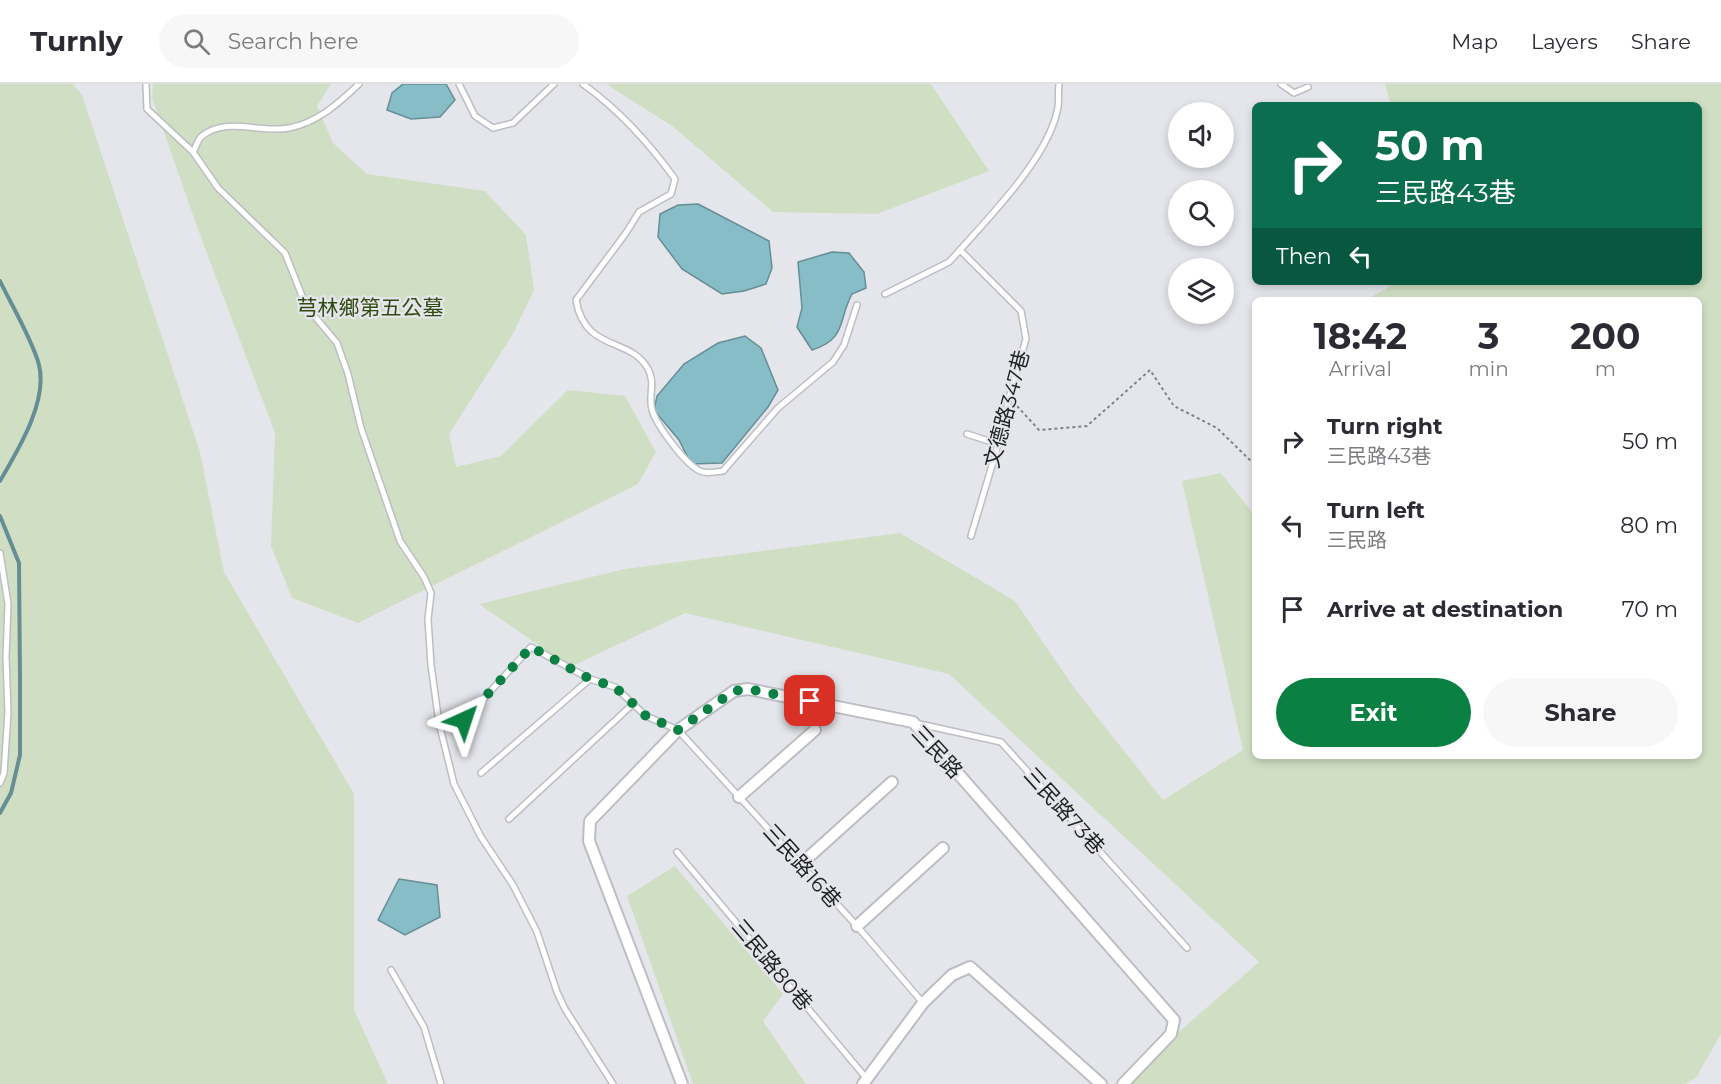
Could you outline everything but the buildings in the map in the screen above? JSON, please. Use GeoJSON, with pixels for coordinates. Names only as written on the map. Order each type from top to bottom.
{"type":"FeatureCollection","features":[{"type":"Feature","properties":{"kind":"street","name":"三民路"},"geometry":{"type":"LineString","coordinates":[[681,1084],[590,841],[590,821],[678,730],[734,691],[748,689],[913,722],[1174,1020],[1171,1034],[1123,1084]]}},
{"type":"Feature","properties":{"kind":"street"},"geometry":{"type":"LineString","coordinates":[[739,797],[815,730]]}},
{"type":"Feature","properties":{"kind":"street"},"geometry":{"type":"LineString","coordinates":[[801,864],[892,782]]}},
{"type":"Feature","properties":{"kind":"street"},"geometry":{"type":"LineString","coordinates":[[857,926],[943,848]]}},
{"type":"Feature","properties":{"kind":"street"},"geometry":{"type":"LineString","coordinates":[[865,1081],[923,1004],[952,975],[970,967],[1101,1084]]}},
{"type":"Feature","properties":{"kind":"lane"},"geometry":{"type":"LineString","coordinates":[[146,84],[147,109],[193,152],[218,188],[285,253],[306,306],[337,343],[348,374],[361,428],[400,541],[424,577],[431,593],[428,619],[431,665],[439,723],[454,784],[481,837],[513,885],[537,932],[565,1009],[612,1084]]}},
{"type":"Feature","properties":{"kind":"lane"},"geometry":{"type":"LineString","coordinates":[[193,152],[201,136],[220,128],[246,126],[270,130],[289,128],[318,118],[359,84]]}},
{"type":"Feature","properties":{"kind":"lane"},"geometry":{"type":"LineString","coordinates":[[459,84],[475,116],[493,128],[513,123],[554,84]]}},
{"type":"Feature","properties":{"kind":"lane"},"geometry":{"type":"LineString","coordinates":[[582,84],[605,100],[632,126],[675,179],[671,194],[639,212],[626,233],[590,279],[576,300],[578,316],[591,332],[610,344],[631,352],[648,368],[652,381],[650,397],[652,411],[686,463],[702,473],[723,471],[778,408],[833,362],[844,345],[857,305]]}},
{"type":"Feature","properties":{"kind":"lane"},"geometry":{"type":"LineString","coordinates":[[885,294],[949,262],[1027,172],[1058,108],[1059,84]]}},
{"type":"Feature","properties":{"kind":"lane"},"geometry":{"type":"LineString","coordinates":[[1281,84],[1294,93],[1308,87]]}},
{"type":"Feature","properties":{"kind":"lane","name":"文德路347巷"},"geometry":{"type":"LineString","coordinates":[[960,250],[1021,311],[1026,339],[971,536]]}},
{"type":"Feature","properties":{"kind":"lane"},"geometry":{"type":"LineString","coordinates":[[967,434],[998,444]]}},
{"type":"Feature","properties":{"kind":"lane"},"geometry":{"type":"LineString","coordinates":[[0,553],[8,604],[6,657],[8,712],[4,773],[0,783]]}},
{"type":"Feature","properties":{"kind":"lane"},"geometry":{"type":"LineString","coordinates":[[464,720],[531,647],[590,679],[615,687],[646,716],[678,730]]}},
{"type":"Feature","properties":{"kind":"lane"},"geometry":{"type":"LineString","coordinates":[[481,773],[590,679]]}},
{"type":"Feature","properties":{"kind":"lane"},"geometry":{"type":"LineString","coordinates":[[509,819],[634,703]]}},
{"type":"Feature","properties":{"kind":"lane","name":"三民路73巷"},"geometry":{"type":"LineString","coordinates":[[913,722],[1001,742],[1187,948]]}},
{"type":"Feature","properties":{"kind":"lane","name":"三民路16巷"},"geometry":{"type":"LineString","coordinates":[[678,730],[857,926],[923,1004]]}},
{"type":"Feature","properties":{"kind":"lane","name":"三民路80巷"},"geometry":{"type":"LineString","coordinates":[[677,852],[865,1081]]}},
{"type":"Feature","properties":{"kind":"lane"},"geometry":{"type":"LineString","coordinates":[[391,970],[424,1027],[441,1084]]}},
{"type":"Feature","properties":{"kind":"path"},"geometry":{"type":"LineString","coordinates":[[1009,398],[1039,430],[1087,426],[1150,370],[1174,406],[1217,428],[1252,462]]}},
{"type":"Feature","properties":{"kind":"green space"},"geometry":{"type":"Polygon","coordinates":[[[0,84],[73,84],[82,95],[200,452],[224,572],[354,794],[354,1010],[388,1084],[0,1084],[0,84]]]}},
{"type":"Feature","properties":{"kind":"green space","name":"芎林鄉第五公墓"},"geometry":{"type":"Polygon","coordinates":[[[153,84],[331,84],[317,106],[333,143],[367,174],[485,191],[526,235],[534,290],[513,334],[449,434],[456,467],[501,456],[568,390],[625,396],[656,452],[638,484],[358,623],[292,598],[271,546],[275,433],[200,235],[152,98],[153,84]]]}},
{"type":"Feature","properties":{"kind":"green space"},"geometry":{"type":"Polygon","coordinates":[[[606,84],[931,84],[989,171],[877,214],[773,212],[672,126],[606,84]]]}},
{"type":"Feature","properties":{"kind":"green space"},"geometry":{"type":"Polygon","coordinates":[[[1385,84],[1721,84],[1721,1034],[1696,1078],[1685,1084],[1119,1084],[1259,962],[949,674],[685,613],[570,667],[479,604],[625,569],[900,533],[1015,601],[1075,689],[1163,800],[1243,750],[1182,481],[1221,473],[1252,512],[1252,759],[1702,759],[1702,297],[1370,297],[1392,285],[1702,285],[1702,102],[1390,102],[1385,84]]]}},
{"type":"Feature","properties":{"kind":"green space"},"geometry":{"type":"Polygon","coordinates":[[[675,866],[783,994],[763,1021],[806,1084],[693,1084],[627,896],[675,866]]]}},
{"type":"Feature","properties":{"kind":"water"},"geometry":{"type":"Polygon","coordinates":[[[403,84],[446,84],[455,100],[440,117],[411,119],[387,110],[392,93],[403,84]]]}},
{"type":"Feature","properties":{"kind":"water"},"geometry":{"type":"Polygon","coordinates":[[[698,204],[769,241],[772,268],[766,284],[744,291],[722,294],[682,269],[658,237],[660,214],[678,205],[698,204]]]}},
{"type":"Feature","properties":{"kind":"water"},"geometry":{"type":"Polygon","coordinates":[[[832,252],[849,253],[864,272],[866,288],[852,294],[840,328],[831,340],[812,350],[797,327],[802,308],[798,262],[832,252]]]}},
{"type":"Feature","properties":{"kind":"water"},"geometry":{"type":"Polygon","coordinates":[[[745,336],[761,348],[778,390],[768,407],[722,463],[691,464],[679,440],[654,410],[657,396],[684,364],[718,343],[745,336]]]}},
{"type":"Feature","properties":{"kind":"water"},"geometry":{"type":"Polygon","coordinates":[[[399,879],[437,885],[440,917],[405,935],[378,920],[399,879]]]}},
{"type":"Feature","properties":{"kind":"waterway"},"geometry":{"type":"LineString","coordinates":[[0,281],[32,345],[41,379],[30,425],[0,481]]}},
{"type":"Feature","properties":{"kind":"waterway"},"geometry":{"type":"LineString","coordinates":[[0,516],[19,563],[20,678],[20,755],[11,793],[0,813]]}},
{"type":"Feature","properties":{"kind":"route"},"geometry":{"type":"LineString","coordinates":[[464,720],[531,647],[590,679],[615,687],[646,716],[678,730],[734,691],[748,689],[810,701]]}}]}
